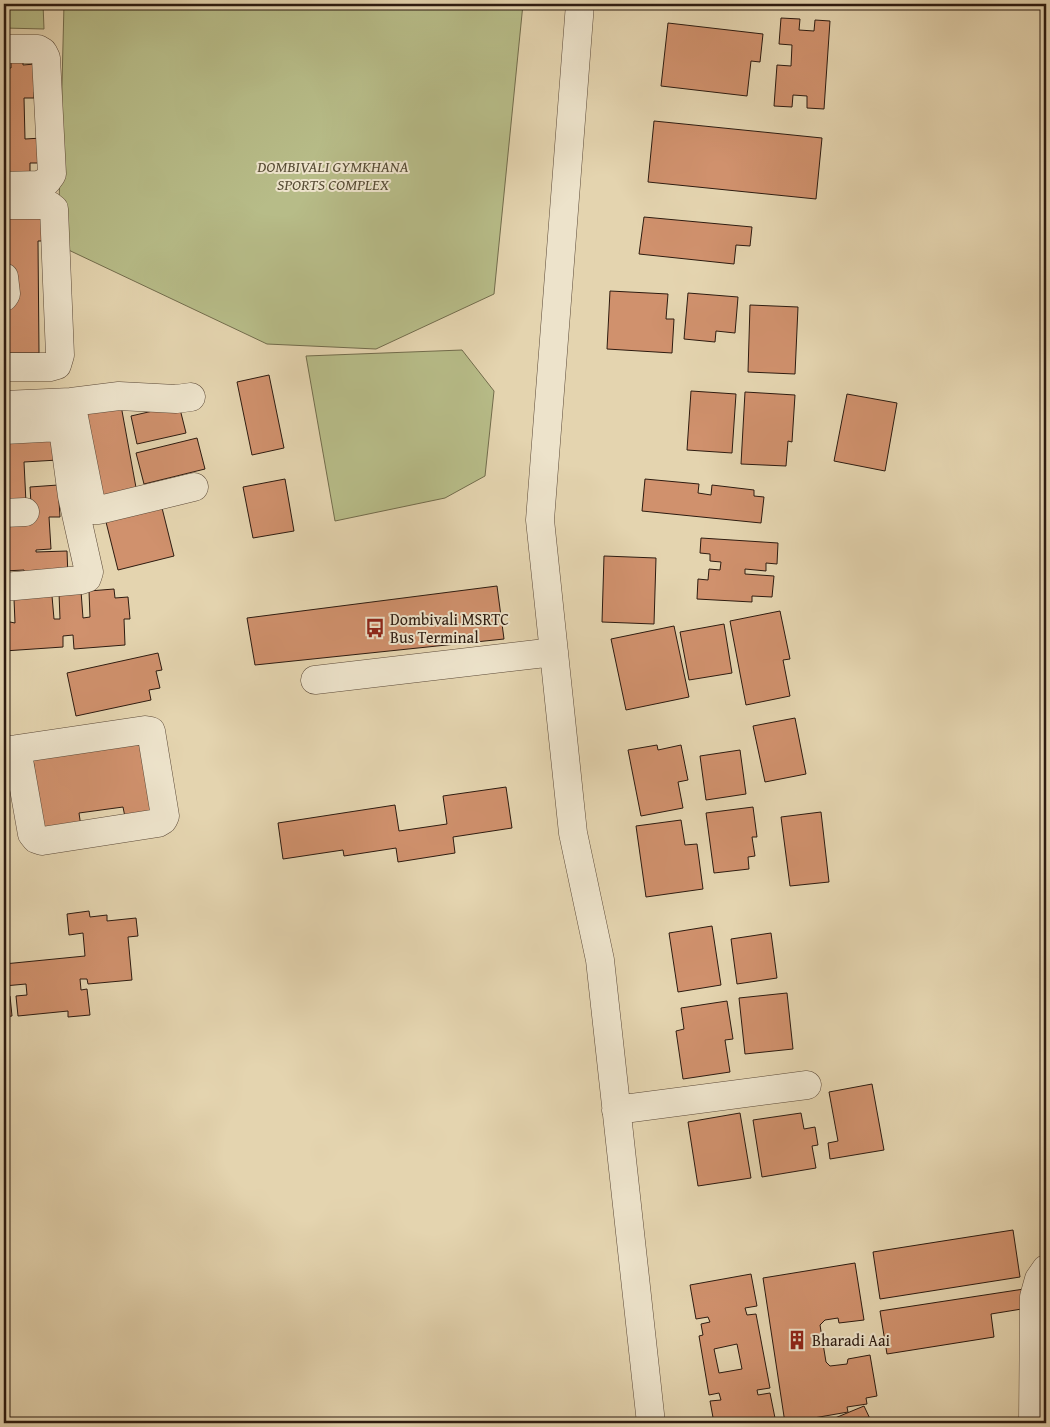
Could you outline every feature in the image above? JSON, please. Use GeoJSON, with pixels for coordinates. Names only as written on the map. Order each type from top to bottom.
{"type":"FeatureCollection","features":[{"type":"Feature","properties":{"kind":"street"},"geometry":{"type":"LineString","coordinates":[[580,4],[540,520],[573,834],[600,960],[651,1423]]}},
{"type":"Feature","properties":{"kind":"street"},"geometry":{"type":"LineString","coordinates":[[4,49],[38,49],[43,52],[46,58],[52,174],[47,181],[39,185],[4,186]]}},
{"type":"Feature","properties":{"kind":"street"},"geometry":{"type":"LineString","coordinates":[[4,205],[50,205],[54,209],[60,356],[57,364],[50,367],[4,367]]}},
{"type":"Feature","properties":{"kind":"street"},"geometry":{"type":"LineString","coordinates":[[4,277],[6,294],[4,297]]}},
{"type":"Feature","properties":{"kind":"street"},"geometry":{"type":"LineString","coordinates":[[4,405],[71,402],[119,396],[176,399],[191,397]]}},
{"type":"Feature","properties":{"kind":"street"},"geometry":{"type":"LineString","coordinates":[[71,402],[94,510],[194,487]]}},
{"type":"Feature","properties":{"kind":"street"},"geometry":{"type":"LineString","coordinates":[[4,430],[60,427],[63,429],[72,496],[89,572],[87,578],[81,580],[4,586]]}},
{"type":"Feature","properties":{"kind":"street"},"geometry":{"type":"LineString","coordinates":[[315,680],[554,652]]}},
{"type":"Feature","properties":{"kind":"street"},"geometry":{"type":"LineString","coordinates":[[144,730],[151,731],[165,816],[158,823],[42,841],[36,839],[32,834],[11,750],[144,730]]}},
{"type":"Feature","properties":{"kind":"street"},"geometry":{"type":"LineString","coordinates":[[616,1110],[807,1085]]}},
{"type":"Feature","properties":{"kind":"street"},"geometry":{"type":"LineString","coordinates":[[1033,1423],[1034,1297],[1039,1279],[1046,1269]]}},
{"type":"Feature","properties":{"kind":"green space"},"geometry":{"type":"Polygon","coordinates":[[[4,4],[43,4],[44,29],[4,28],[4,4]]]}},
{"type":"Feature","properties":{"kind":"green space","name":"DOMBIVALI GYMKHANA SPORTS COMPLEX"},"geometry":{"type":"Polygon","coordinates":[[[64,4],[523,4],[494,294],[376,349],[267,344],[58,245],[64,4]]]}},
{"type":"Feature","properties":{"kind":"green space"},"geometry":{"type":"Polygon","coordinates":[[[462,350],[494,391],[485,476],[445,498],[335,521],[306,356],[462,350]]]}},
{"type":"Feature","properties":{"kind":"building"},"geometry":{"type":"Polygon","coordinates":[[[781,18],[800,19],[799,30],[814,31],[815,20],[830,21],[824,109],[807,108],[807,96],[793,95],[792,107],[774,106],[777,65],[791,66],[792,45],[779,44],[781,18]]]}},
{"type":"Feature","properties":{"kind":"building"},"geometry":{"type":"Polygon","coordinates":[[[668,23],[763,34],[760,62],[751,61],[747,96],[661,86],[668,23]]]}},
{"type":"Feature","properties":{"kind":"building"},"geometry":{"type":"Polygon","coordinates":[[[11,58],[23,58],[23,65],[35,64],[42,92],[34,92],[34,98],[24,98],[25,139],[42,138],[43,163],[30,163],[30,176],[8,176],[8,165],[4,165],[4,68],[11,68],[11,58]]]}},
{"type":"Feature","properties":{"kind":"building"},"geometry":{"type":"Polygon","coordinates":[[[654,121],[822,138],[816,199],[648,182],[654,121]]]}},
{"type":"Feature","properties":{"kind":"building"},"geometry":{"type":"Polygon","coordinates":[[[4,208],[49,208],[47,241],[38,241],[39,353],[4,353],[4,208]]]}},
{"type":"Feature","properties":{"kind":"building"},"geometry":{"type":"Polygon","coordinates":[[[644,217],[752,227],[750,246],[736,245],[734,264],[639,254],[644,217]]]}},
{"type":"Feature","properties":{"kind":"building"},"geometry":{"type":"Polygon","coordinates":[[[610,291],[668,294],[666,319],[674,319],[672,353],[607,349],[610,291]]]}},
{"type":"Feature","properties":{"kind":"building"},"geometry":{"type":"Polygon","coordinates":[[[688,293],[738,297],[735,333],[716,331],[715,342],[684,339],[688,293]]]}},
{"type":"Feature","properties":{"kind":"building"},"geometry":{"type":"Polygon","coordinates":[[[750,305],[798,307],[795,374],[748,372],[750,305]]]}},
{"type":"Feature","properties":{"kind":"building"},"geometry":{"type":"Polygon","coordinates":[[[269,375],[284,448],[252,455],[237,382],[269,375]]]}},
{"type":"Feature","properties":{"kind":"building"},"geometry":{"type":"Polygon","coordinates":[[[691,391],[736,394],[732,453],[687,450],[691,391]]]}},
{"type":"Feature","properties":{"kind":"building"},"geometry":{"type":"Polygon","coordinates":[[[745,392],[795,395],[792,442],[788,441],[786,466],[741,464],[745,392]]]}},
{"type":"Feature","properties":{"kind":"building"},"geometry":{"type":"Polygon","coordinates":[[[847,394],[897,403],[885,471],[834,461],[847,394]]]}},
{"type":"Feature","properties":{"kind":"building"},"geometry":{"type":"Polygon","coordinates":[[[120,400],[137,493],[96,501],[78,407],[120,400]]]}},
{"type":"Feature","properties":{"kind":"building"},"geometry":{"type":"Polygon","coordinates":[[[179,405],[186,433],[137,444],[131,416],[179,405]]]}},
{"type":"Feature","properties":{"kind":"building"},"geometry":{"type":"Polygon","coordinates":[[[57,433],[58,460],[24,462],[26,503],[4,505],[4,447],[7,447],[7,441],[57,433]]]}},
{"type":"Feature","properties":{"kind":"building"},"geometry":{"type":"Polygon","coordinates":[[[197,438],[205,469],[144,484],[136,453],[197,438]]]}},
{"type":"Feature","properties":{"kind":"building"},"geometry":{"type":"Polygon","coordinates":[[[285,479],[294,531],[253,538],[243,487],[285,479]]]}},
{"type":"Feature","properties":{"kind":"building"},"geometry":{"type":"Polygon","coordinates":[[[645,479],[699,484],[698,493],[711,495],[712,485],[754,490],[754,496],[764,497],[761,523],[642,511],[645,479]]]}},
{"type":"Feature","properties":{"kind":"building"},"geometry":{"type":"Polygon","coordinates":[[[58,485],[60,517],[49,517],[51,549],[36,550],[36,552],[67,551],[68,577],[25,579],[24,570],[4,571],[4,522],[32,520],[30,487],[58,485]]]}},
{"type":"Feature","properties":{"kind":"building"},"geometry":{"type":"Polygon","coordinates":[[[161,504],[174,556],[118,570],[105,518],[161,504]]]}},
{"type":"Feature","properties":{"kind":"building"},"geometry":{"type":"Polygon","coordinates":[[[701,538],[778,543],[777,564],[766,563],[766,571],[745,569],[745,574],[774,576],[772,597],[752,596],[752,602],[697,599],[698,579],[708,580],[709,569],[720,570],[721,562],[710,561],[710,554],[700,553],[701,538]]]}},
{"type":"Feature","properties":{"kind":"building"},"geometry":{"type":"Polygon","coordinates":[[[604,556],[656,558],[654,624],[602,622],[604,556]]]}},
{"type":"Feature","properties":{"kind":"building","name":"Dombivali MSRTC Bus Terminal"},"geometry":{"type":"Polygon","coordinates":[[[497,586],[504,639],[255,665],[247,618],[497,586]]]}},
{"type":"Feature","properties":{"kind":"building"},"geometry":{"type":"Polygon","coordinates":[[[114,589],[115,598],[128,597],[130,619],[124,619],[125,645],[74,649],[73,635],[63,636],[63,647],[4,651],[4,599],[5,621],[15,623],[14,599],[52,596],[54,619],[60,619],[59,593],[81,591],[83,618],[90,617],[89,591],[114,589]]]}},
{"type":"Feature","properties":{"kind":"building"},"geometry":{"type":"Polygon","coordinates":[[[780,611],[790,659],[783,660],[790,696],[746,705],[730,621],[780,611]]]}},
{"type":"Feature","properties":{"kind":"building"},"geometry":{"type":"Polygon","coordinates":[[[724,624],[732,673],[689,680],[680,632],[724,624]]]}},
{"type":"Feature","properties":{"kind":"building"},"geometry":{"type":"Polygon","coordinates":[[[674,626],[689,697],[626,710],[611,639],[674,626]]]}},
{"type":"Feature","properties":{"kind":"building"},"geometry":{"type":"Polygon","coordinates":[[[158,653],[162,670],[156,671],[160,688],[149,690],[151,700],[76,716],[67,673],[158,653]]]}},
{"type":"Feature","properties":{"kind":"building"},"geometry":{"type":"Polygon","coordinates":[[[795,718],[806,774],[765,782],[753,726],[795,718]]]}},
{"type":"Feature","properties":{"kind":"building"},"geometry":{"type":"Polygon","coordinates":[[[148,735],[159,812],[125,817],[123,807],[79,813],[81,827],[43,832],[32,752],[148,735]]]}},
{"type":"Feature","properties":{"kind":"building"},"geometry":{"type":"Polygon","coordinates":[[[657,745],[658,750],[681,745],[688,780],[678,782],[683,808],[641,816],[628,750],[657,745]]]}},
{"type":"Feature","properties":{"kind":"building"},"geometry":{"type":"Polygon","coordinates":[[[740,750],[746,794],[706,800],[700,756],[740,750]]]}},
{"type":"Feature","properties":{"kind":"building"},"geometry":{"type":"Polygon","coordinates":[[[506,787],[512,828],[453,837],[455,853],[398,862],[396,848],[344,856],[343,850],[283,859],[278,823],[395,805],[399,831],[447,824],[443,796],[506,787]]]}},
{"type":"Feature","properties":{"kind":"building"},"geometry":{"type":"Polygon","coordinates":[[[753,807],[757,837],[752,837],[755,856],[748,857],[749,869],[714,873],[706,813],[753,807]]]}},
{"type":"Feature","properties":{"kind":"building"},"geometry":{"type":"Polygon","coordinates":[[[821,812],[829,882],[790,886],[781,817],[821,812]]]}},
{"type":"Feature","properties":{"kind":"building"},"geometry":{"type":"Polygon","coordinates":[[[681,820],[685,845],[697,844],[703,889],[646,897],[636,826],[681,820]]]}},
{"type":"Feature","properties":{"kind":"building"},"geometry":{"type":"Polygon","coordinates":[[[89,911],[90,917],[107,915],[107,921],[136,918],[138,936],[128,937],[132,980],[88,984],[87,979],[80,979],[81,990],[87,989],[90,1015],[68,1017],[68,1011],[18,1016],[16,996],[27,995],[26,984],[4,986],[4,964],[85,956],[83,933],[69,935],[67,914],[89,911]]]}},
{"type":"Feature","properties":{"kind":"building"},"geometry":{"type":"Polygon","coordinates":[[[712,926],[721,985],[678,992],[669,933],[712,926]]]}},
{"type":"Feature","properties":{"kind":"building"},"geometry":{"type":"Polygon","coordinates":[[[771,933],[777,978],[737,984],[731,939],[771,933]]]}},
{"type":"Feature","properties":{"kind":"building"},"geometry":{"type":"Polygon","coordinates":[[[787,993],[793,1049],[745,1054],[739,998],[787,993]]]}},
{"type":"Feature","properties":{"kind":"building"},"geometry":{"type":"Polygon","coordinates":[[[4,996],[10,996],[12,1016],[4,1017],[4,996]]]}},
{"type":"Feature","properties":{"kind":"building"},"geometry":{"type":"Polygon","coordinates":[[[727,1001],[733,1039],[725,1040],[730,1072],[683,1079],[676,1031],[684,1029],[681,1008],[727,1001]]]}},
{"type":"Feature","properties":{"kind":"building"},"geometry":{"type":"Polygon","coordinates":[[[872,1084],[884,1150],[830,1159],[828,1143],[838,1141],[829,1092],[872,1084]]]}},
{"type":"Feature","properties":{"kind":"building"},"geometry":{"type":"Polygon","coordinates":[[[740,1113],[751,1178],[698,1186],[688,1122],[740,1113]]]}},
{"type":"Feature","properties":{"kind":"building"},"geometry":{"type":"Polygon","coordinates":[[[801,1113],[804,1129],[815,1127],[818,1145],[812,1146],[816,1168],[762,1177],[753,1120],[801,1113]]]}},
{"type":"Feature","properties":{"kind":"building"},"geometry":{"type":"Polygon","coordinates":[[[1013,1230],[1020,1277],[880,1299],[873,1252],[1013,1230]]]}},
{"type":"Feature","properties":{"kind":"building","name":"Bharadi Aai"},"geometry":{"type":"Polygon","coordinates":[[[855,1263],[864,1320],[839,1323],[838,1318],[825,1320],[820,1325],[826,1362],[830,1366],[847,1364],[848,1359],[870,1355],[877,1396],[866,1398],[867,1404],[847,1407],[848,1412],[785,1423],[763,1278],[855,1263]]]}},
{"type":"Feature","properties":{"kind":"building"},"geometry":{"type":"Polygon","coordinates":[[[751,1274],[757,1306],[745,1308],[747,1315],[756,1314],[770,1388],[757,1390],[758,1395],[770,1393],[776,1423],[714,1423],[710,1401],[721,1400],[719,1393],[709,1395],[699,1336],[703,1335],[701,1324],[710,1322],[708,1317],[696,1319],[690,1285],[751,1274]],[[737,1344],[714,1349],[719,1373],[742,1369],[737,1344]]]}},
{"type":"Feature","properties":{"kind":"building"},"geometry":{"type":"Polygon","coordinates":[[[1024,1289],[1028,1308],[991,1314],[994,1337],[887,1354],[880,1311],[1024,1289]]]}},
{"type":"Feature","properties":{"kind":"building"},"geometry":{"type":"Polygon","coordinates":[[[864,1406],[872,1423],[823,1423],[864,1406]]]}},
{"type":"Feature","properties":{"kind":"place","name":"Dombivali MSRTC Bus Terminal"},"geometry":{"type":"Point","coordinates":[375,628]}},
{"type":"Feature","properties":{"kind":"place","name":"Bharadi Aai"},"geometry":{"type":"Point","coordinates":[797,1340]}}]}
